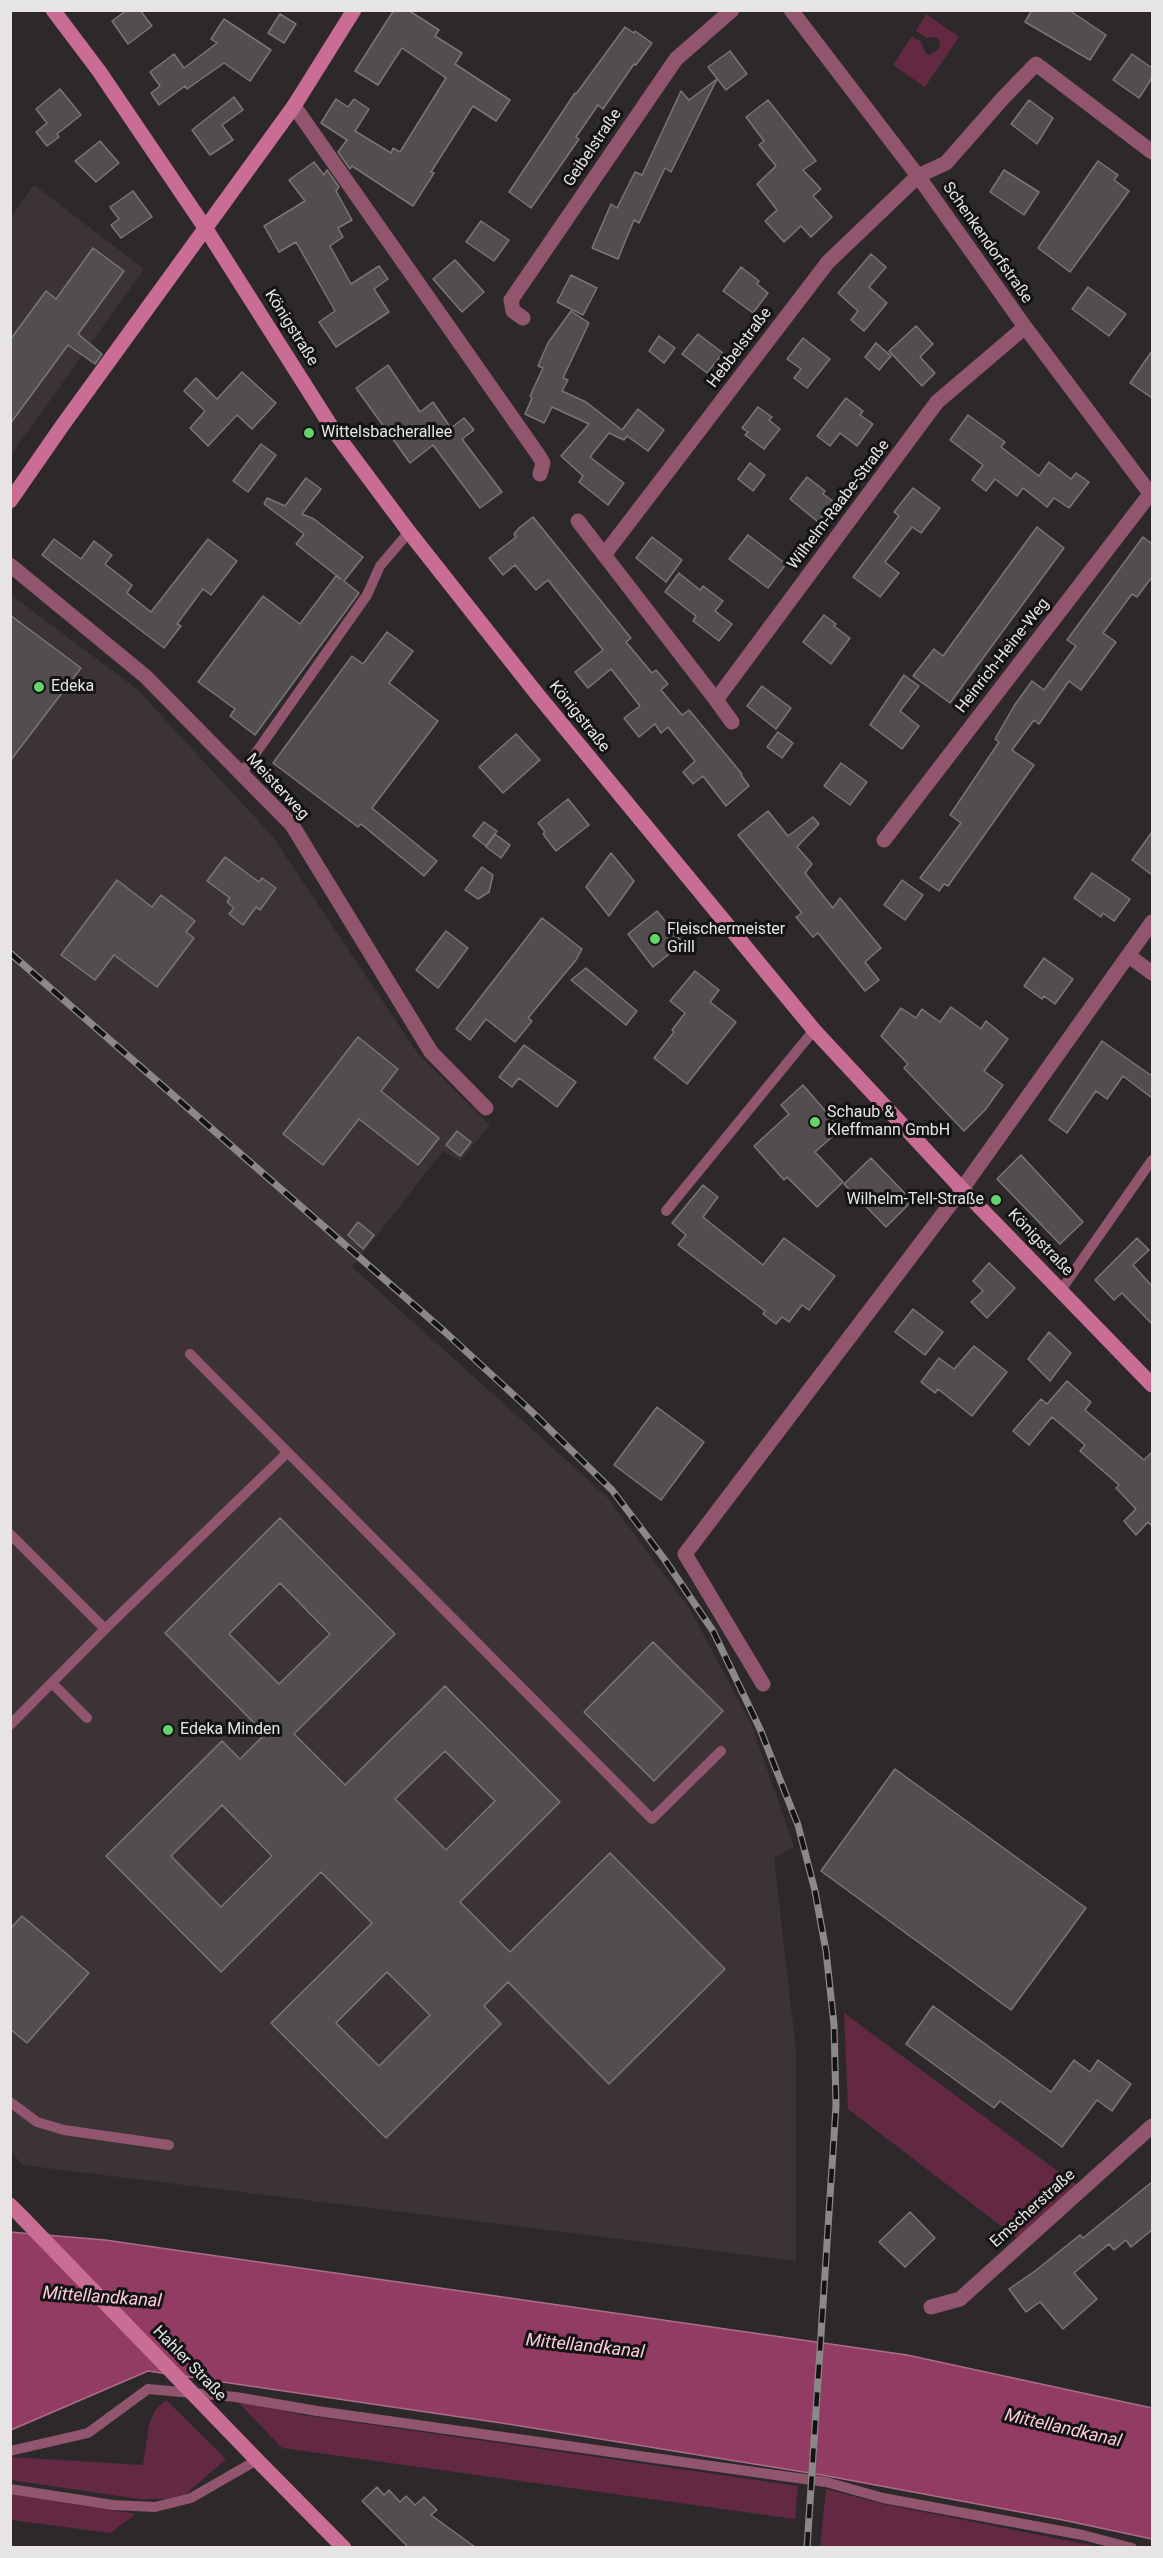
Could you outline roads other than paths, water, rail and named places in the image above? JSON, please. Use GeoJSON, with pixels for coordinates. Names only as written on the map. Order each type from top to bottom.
{"type":"FeatureCollection","features":[{"type":"Feature","properties":{"kind":"main road","name":"Königstraße"},"geometry":{"type":"LineString","coordinates":[[53,10],[99,71],[206,229],[336,434],[409,532],[537,694],[814,1030],[962,1189],[1152,1385]]}},
{"type":"Feature","properties":{"kind":"main road"},"geometry":{"type":"LineString","coordinates":[[10,501],[294,106],[354,10]]}},
{"type":"Feature","properties":{"kind":"main road","name":"Hahler Straße"},"geometry":{"type":"LineString","coordinates":[[10,2205],[344,2547]]}},
{"type":"Feature","properties":{"kind":"street","name":"Geibelstraße"},"geometry":{"type":"LineString","coordinates":[[523,318],[513,310],[511,300],[676,59],[732,10]]}},
{"type":"Feature","properties":{"kind":"street","name":"Schenkendorfstraße"},"geometry":{"type":"LineString","coordinates":[[791,10],[918,176],[1025,327],[1151,495]]}},
{"type":"Feature","properties":{"kind":"street","name":"Hebbelstraße"},"geometry":{"type":"LineString","coordinates":[[604,555],[828,262],[918,176],[946,163],[1036,64],[1152,152]]}},
{"type":"Feature","properties":{"kind":"street"},"geometry":{"type":"LineString","coordinates":[[294,106],[539,456],[543,463],[540,474]]}},
{"type":"Feature","properties":{"kind":"street","name":"Wilhelm-Raabe-Straße"},"geometry":{"type":"LineString","coordinates":[[716,700],[937,402],[1025,327]]}},
{"type":"Feature","properties":{"kind":"street","name":"Heinrich-Heine-Weg"},"geometry":{"type":"LineString","coordinates":[[884,840],[1151,495]]}},
{"type":"Feature","properties":{"kind":"street"},"geometry":{"type":"LineString","coordinates":[[578,521],[732,722]]}},
{"type":"Feature","properties":{"kind":"street","name":"Meisterweg"},"geometry":{"type":"LineString","coordinates":[[10,566],[145,676],[292,825],[431,1052],[486,1108]]}},
{"type":"Feature","properties":{"kind":"street"},"geometry":{"type":"LineString","coordinates":[[763,1684],[685,1554],[962,1189],[1152,922]]}},
{"type":"Feature","properties":{"kind":"street"},"geometry":{"type":"LineString","coordinates":[[1128,956],[1152,973]]}},
{"type":"Feature","properties":{"kind":"street","name":"Emscherstraße"},"geometry":{"type":"LineString","coordinates":[[931,2307],[960,2299],[1152,2126]]}},
{"type":"Feature","properties":{"kind":"lane"},"geometry":{"type":"LineString","coordinates":[[241,774],[366,596],[380,566],[409,532]]}},
{"type":"Feature","properties":{"kind":"lane"},"geometry":{"type":"LineString","coordinates":[[666,1211],[814,1030]]}},
{"type":"Feature","properties":{"kind":"lane"},"geometry":{"type":"LineString","coordinates":[[1061,1290],[1152,1160]]}},
{"type":"Feature","properties":{"kind":"lane"},"geometry":{"type":"LineString","coordinates":[[190,1354],[652,1819],[721,1752]]}},
{"type":"Feature","properties":{"kind":"lane"},"geometry":{"type":"LineString","coordinates":[[10,1725],[105,1629],[287,1453]]}},
{"type":"Feature","properties":{"kind":"lane"},"geometry":{"type":"LineString","coordinates":[[10,1534],[105,1629]]}},
{"type":"Feature","properties":{"kind":"lane"},"geometry":{"type":"LineString","coordinates":[[52,1683],[87,1718]]}},
{"type":"Feature","properties":{"kind":"lane"},"geometry":{"type":"LineString","coordinates":[[10,2102],[36,2122],[64,2130],[169,2145]]}},
{"type":"Feature","properties":{"kind":"lane"},"geometry":{"type":"LineString","coordinates":[[10,2451],[88,2433],[148,2389],[236,2397],[316,2411],[826,2482],[883,2499],[1083,2535],[1132,2547]]}},
{"type":"Feature","properties":{"kind":"lane"},"geometry":{"type":"LineString","coordinates":[[10,2489],[113,2505],[156,2507],[191,2498],[257,2460]]}},
{"type":"Feature","properties":{"kind":"water","name":"Mittellandkanal"},"geometry":{"type":"Polygon","coordinates":[[[10,2232],[105,2240],[907,2355],[1152,2408],[1152,2539],[822,2475],[508,2424],[148,2371],[11,2430],[10,2232]]]}},
{"type":"Feature","properties":{"kind":"railway"},"geometry":{"type":"LineString","coordinates":[[10,953],[445,1332],[530,1410],[612,1490],[665,1560],[713,1631],[760,1729],[798,1825],[815,1891],[826,1951],[834,2025],[836,2106],[807,2548]]}},
{"type":"Feature","properties":{"kind":"place","name":"Wittelsbacherallee"},"geometry":{"type":"Point","coordinates":[309,433]}},
{"type":"Feature","properties":{"kind":"place","name":"Edeka"},"geometry":{"type":"Point","coordinates":[39,687]}},
{"type":"Feature","properties":{"kind":"place","name":"Fleischermeister Grill"},"geometry":{"type":"Point","coordinates":[655,939]}},
{"type":"Feature","properties":{"kind":"place","name":"Schaub & Kleffmann GmbH"},"geometry":{"type":"Point","coordinates":[815,1122]}},
{"type":"Feature","properties":{"kind":"place","name":"Wilhelm-Tell-Straße"},"geometry":{"type":"Point","coordinates":[996,1200]}},
{"type":"Feature","properties":{"kind":"place","name":"Edeka Minden"},"geometry":{"type":"Point","coordinates":[168,1730]}}]}
